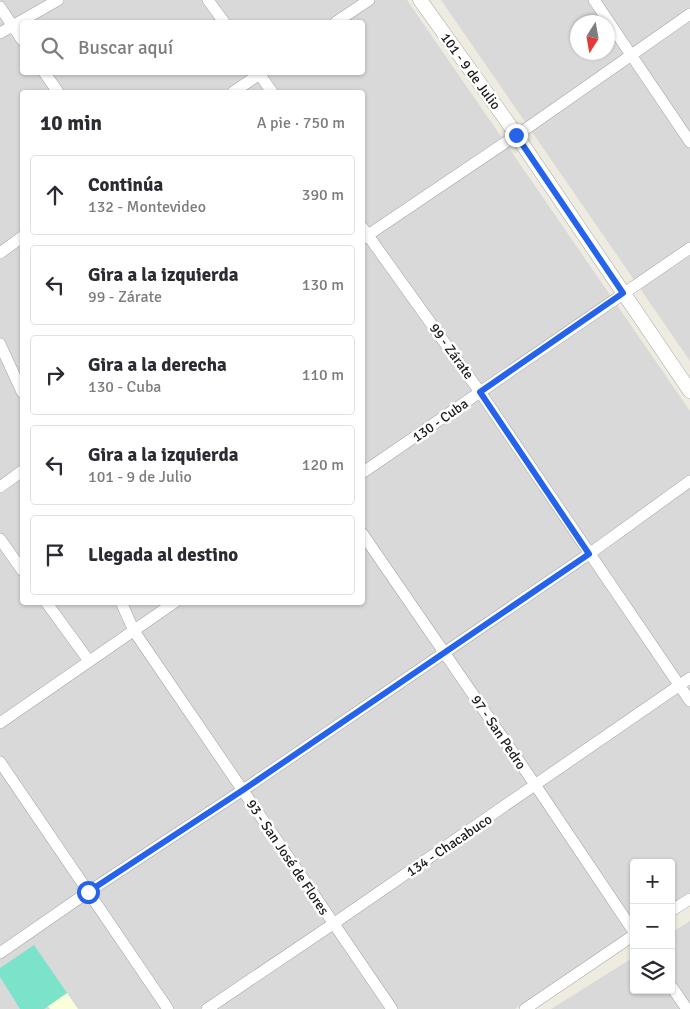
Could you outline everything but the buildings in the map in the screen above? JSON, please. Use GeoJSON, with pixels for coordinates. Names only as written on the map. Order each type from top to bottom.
{"type":"FeatureCollection","features":[{"type":"Feature","properties":{"kind":"street"},"geometry":{"type":"LineString","coordinates":[[23,20],[58,0]]}},
{"type":"Feature","properties":{"kind":"street"},"geometry":{"type":"LineString","coordinates":[[208,0],[223,20]]}},
{"type":"Feature","properties":{"kind":"street"},"geometry":{"type":"LineString","coordinates":[[339,20],[369,0]]}},
{"type":"Feature","properties":{"kind":"street","name":"101 - 9 de Julio"},"geometry":{"type":"LineString","coordinates":[[420,0],[516,135],[690,391]]}},
{"type":"Feature","properties":{"kind":"street"},"geometry":{"type":"LineString","coordinates":[[594,0],[690,142]]}},
{"type":"Feature","properties":{"kind":"street"},"geometry":{"type":"LineString","coordinates":[[0,7],[20,37]]}},
{"type":"Feature","properties":{"kind":"street"},"geometry":{"type":"LineString","coordinates":[[365,233],[516,135],[690,14]]}},
{"type":"Feature","properties":{"kind":"street"},"geometry":{"type":"LineString","coordinates":[[0,33],[20,22]]}},
{"type":"Feature","properties":{"kind":"street"},"geometry":{"type":"LineString","coordinates":[[46,75],[57,90]]}},
{"type":"Feature","properties":{"kind":"street"},"geometry":{"type":"LineString","coordinates":[[237,90],[257,75]]}},
{"type":"Feature","properties":{"kind":"street"},"geometry":{"type":"LineString","coordinates":[[261,75],[271,90]]}},
{"type":"Feature","properties":{"kind":"street","name":"99 - Zárate"},"geometry":{"type":"LineString","coordinates":[[365,235],[480,392],[690,701]]}},
{"type":"Feature","properties":{"kind":"street"},"geometry":{"type":"LineString","coordinates":[[0,253],[20,238]]}},
{"type":"Feature","properties":{"kind":"street","name":"130 - Cuba"},"geometry":{"type":"LineString","coordinates":[[365,471],[690,248]]}},
{"type":"Feature","properties":{"kind":"street"},"geometry":{"type":"LineString","coordinates":[[0,344],[20,388]]}},
{"type":"Feature","properties":{"kind":"street"},"geometry":{"type":"LineString","coordinates":[[0,487],[20,472]]}},
{"type":"Feature","properties":{"kind":"street"},"geometry":{"type":"LineString","coordinates":[[0,953],[589,554],[690,480]]}},
{"type":"Feature","properties":{"kind":"street","name":"97 - San Pedro"},"geometry":{"type":"LineString","coordinates":[[365,537],[536,786],[630,928]]}},
{"type":"Feature","properties":{"kind":"street"},"geometry":{"type":"LineString","coordinates":[[0,539],[20,567]]}},
{"type":"Feature","properties":{"kind":"street"},"geometry":{"type":"LineString","coordinates":[[48,605],[89,661]]}},
{"type":"Feature","properties":{"kind":"street","name":"93 - San José de Flores"},"geometry":{"type":"LineString","coordinates":[[122,605],[134,631],[392,1009]]}},
{"type":"Feature","properties":{"kind":"street"},"geometry":{"type":"LineString","coordinates":[[0,723],[171,605]]}},
{"type":"Feature","properties":{"kind":"street","name":"134 - Chacabuco"},"geometry":{"type":"LineString","coordinates":[[207,1009],[536,786],[690,678]]}},
{"type":"Feature","properties":{"kind":"street"},"geometry":{"type":"LineString","coordinates":[[0,762],[168,1009]]}},
{"type":"Feature","properties":{"kind":"street"},"geometry":{"type":"LineString","coordinates":[[675,908],[690,899]]}},
{"type":"Feature","properties":{"kind":"street"},"geometry":{"type":"LineString","coordinates":[[525,1009],[630,937]]}},
{"type":"Feature","properties":{"kind":"street"},"geometry":{"type":"LineString","coordinates":[[675,992],[687,1009]]}},
{"type":"Feature","properties":{"kind":"shaded area"},"geometry":{"type":"Polygon","coordinates":[[[0,0],[407,0],[690,411],[690,892],[675,902],[675,859],[630,859],[630,933],[515,1009],[0,1009],[0,0]]]}},
{"type":"Feature","properties":{"kind":"shaded area"},"geometry":{"type":"Polygon","coordinates":[[[441,0],[690,0],[690,361],[441,0]]]}},
{"type":"Feature","properties":{"kind":"shaded area"},"geometry":{"type":"Polygon","coordinates":[[[690,921],[690,1009],[551,1009],[630,960],[630,994],[675,994],[675,930],[690,921]]]}},
{"type":"Feature","properties":{"kind":"shaded area"},"geometry":{"type":"Polygon","coordinates":[[[67,993],[78,1009],[50,1009],[48,1006],[67,993]]]}},
{"type":"Feature","properties":{"kind":"green space"},"geometry":{"type":"Polygon","coordinates":[[[34,945],[67,993],[44,1009],[20,1009],[0,977],[0,968],[34,945]]]}},
{"type":"Feature","properties":{"kind":"route"},"geometry":{"type":"LineString","coordinates":[[88,892],[243,790],[589,554],[480,392],[623,293],[516,135]]}}]}
